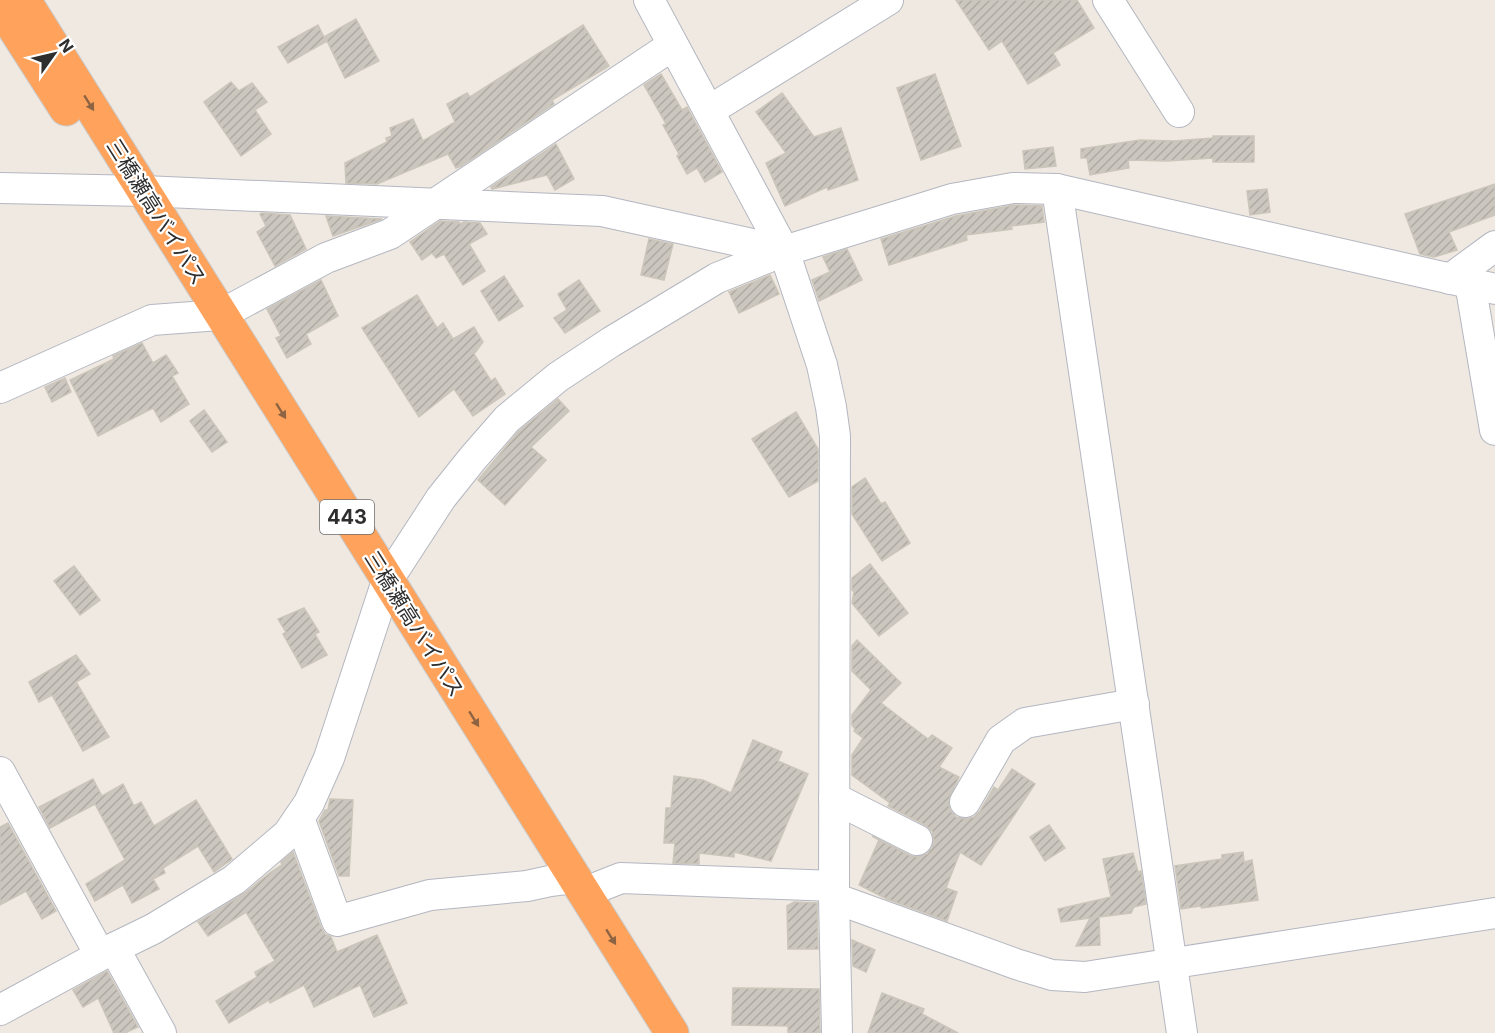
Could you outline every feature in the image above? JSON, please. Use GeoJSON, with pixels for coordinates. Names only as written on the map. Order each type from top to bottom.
{"type":"FeatureCollection","features":[{"type":"Feature","properties":{"kind":"highway","name":"三橋瀬高バイパス"},"geometry":{"type":"LineString","coordinates":[[24,0],[131,191],[382,595],[569,884],[672,1033]]}},
{"type":"Feature","properties":{"kind":"highway","name":"三橋瀬高バイパス"},"geometry":{"type":"LineString","coordinates":[[0,6],[131,191]]}},
{"type":"Feature","properties":{"kind":"highway","name":"三橋瀬高バイパス"},"geometry":{"type":"LineString","coordinates":[[569,884],[645,1033]]}},
{"type":"Feature","properties":{"kind":"street"},"geometry":{"type":"LineString","coordinates":[[649,0],[784,251],[822,365],[831,407],[835,436],[834,892],[837,1033]]}},
{"type":"Feature","properties":{"kind":"street"},"geometry":{"type":"LineString","coordinates":[[710,111],[888,0]]}},
{"type":"Feature","properties":{"kind":"street"},"geometry":{"type":"LineString","coordinates":[[1108,0],[1179,112]]}},
{"type":"Feature","properties":{"kind":"street"},"geometry":{"type":"LineString","coordinates":[[0,388],[152,320],[209,316],[326,258],[390,234],[674,45]]}},
{"type":"Feature","properties":{"kind":"street"},"geometry":{"type":"LineString","coordinates":[[0,188],[439,202],[602,211],[784,251]]}},
{"type":"Feature","properties":{"kind":"street"},"geometry":{"type":"LineString","coordinates":[[0,1010],[107,951],[153,929],[234,880],[288,834],[309,803],[329,758],[382,595],[441,498],[507,419],[558,377],[717,278],[784,251],[952,199],[1013,188],[1057,189],[1472,284]]}},
{"type":"Feature","properties":{"kind":"street"},"geometry":{"type":"LineString","coordinates":[[1057,189],[1182,1033]]}},
{"type":"Feature","properties":{"kind":"street"},"geometry":{"type":"LineString","coordinates":[[1495,246],[1472,284],[1495,430]]}},
{"type":"Feature","properties":{"kind":"street"},"geometry":{"type":"LineString","coordinates":[[965,802],[1001,740],[1025,723],[1134,704]]}},
{"type":"Feature","properties":{"kind":"street"},"geometry":{"type":"LineString","coordinates":[[0,772],[107,951],[161,1033]]}},
{"type":"Feature","properties":{"kind":"street"},"geometry":{"type":"LineString","coordinates":[[834,798],[917,840]]}},
{"type":"Feature","properties":{"kind":"street"},"geometry":{"type":"LineString","coordinates":[[299,818],[337,921],[430,895],[621,878],[834,892],[1016,964],[1052,975],[1085,977],[1495,913]]}},
{"type":"Feature","properties":{"kind":"building"},"geometry":{"type":"Polygon","coordinates":[[[956,0],[1077,0],[1094,28],[1053,53],[1060,65],[1028,84],[1002,41],[989,50],[956,0]]]}},
{"type":"Feature","properties":{"kind":"building"},"geometry":{"type":"Polygon","coordinates":[[[356,19],[379,61],[345,78],[327,41],[288,63],[278,47],[318,25],[324,37],[356,19]]]}},
{"type":"Feature","properties":{"kind":"building"},"geometry":{"type":"Polygon","coordinates":[[[583,25],[609,66],[552,100],[554,104],[461,166],[456,168],[448,154],[377,184],[346,183],[345,163],[387,142],[386,138],[392,136],[390,128],[413,119],[423,141],[455,122],[447,104],[467,93],[470,97],[583,25]]]}},
{"type":"Feature","properties":{"kind":"building"},"geometry":{"type":"Polygon","coordinates":[[[661,74],[682,110],[687,107],[722,172],[705,182],[697,168],[687,174],[663,125],[666,124],[644,85],[661,74]]]}},
{"type":"Feature","properties":{"kind":"building"},"geometry":{"type":"Polygon","coordinates":[[[935,74],[961,146],[921,160],[897,88],[935,74]]]}},
{"type":"Feature","properties":{"kind":"building"},"geometry":{"type":"Polygon","coordinates":[[[231,82],[239,91],[252,83],[267,102],[255,110],[271,134],[241,156],[204,102],[231,82]]]}},
{"type":"Feature","properties":{"kind":"building"},"geometry":{"type":"Polygon","coordinates":[[[782,93],[814,137],[841,128],[858,180],[828,190],[827,187],[785,206],[766,163],[786,153],[756,112],[782,93]]]}},
{"type":"Feature","properties":{"kind":"building"},"geometry":{"type":"Polygon","coordinates":[[[1213,136],[1254,136],[1254,162],[1213,162],[1213,158],[1167,161],[1128,160],[1129,168],[1090,175],[1087,158],[1081,158],[1081,149],[1140,140],[1174,141],[1213,138],[1213,136]]]}},
{"type":"Feature","properties":{"kind":"building"},"geometry":{"type":"Polygon","coordinates":[[[556,144],[574,179],[555,190],[547,175],[492,189],[491,187],[556,144]]]}},
{"type":"Feature","properties":{"kind":"building"},"geometry":{"type":"Polygon","coordinates":[[[1053,147],[1056,166],[1025,169],[1023,151],[1053,147]]]}},
{"type":"Feature","properties":{"kind":"building"},"geometry":{"type":"Polygon","coordinates":[[[1495,184],[1495,215],[1449,232],[1457,250],[1434,257],[1420,254],[1405,214],[1495,184]]]}},
{"type":"Feature","properties":{"kind":"building"},"geometry":{"type":"Polygon","coordinates":[[[1267,189],[1270,212],[1250,215],[1247,191],[1267,189]]]}},
{"type":"Feature","properties":{"kind":"building"},"geometry":{"type":"Polygon","coordinates":[[[1014,205],[1042,206],[1044,222],[966,235],[967,240],[889,265],[881,239],[956,216],[1014,205]]]}},
{"type":"Feature","properties":{"kind":"building"},"geometry":{"type":"Polygon","coordinates":[[[260,214],[290,215],[306,249],[275,266],[257,232],[266,226],[260,214]]]}},
{"type":"Feature","properties":{"kind":"building"},"geometry":{"type":"Polygon","coordinates":[[[326,216],[382,219],[333,236],[326,216]]]}},
{"type":"Feature","properties":{"kind":"building"},"geometry":{"type":"Polygon","coordinates":[[[440,221],[459,222],[460,224],[480,223],[487,234],[469,244],[485,271],[463,285],[444,254],[436,258],[432,253],[422,260],[410,242],[440,221]]]}},
{"type":"Feature","properties":{"kind":"building"},"geometry":{"type":"Polygon","coordinates":[[[649,239],[673,244],[664,280],[641,275],[649,239]]]}},
{"type":"Feature","properties":{"kind":"building"},"geometry":{"type":"Polygon","coordinates":[[[847,249],[862,280],[819,301],[812,280],[830,272],[823,257],[847,249]]]}},
{"type":"Feature","properties":{"kind":"building"},"geometry":{"type":"Polygon","coordinates":[[[770,275],[779,294],[739,313],[729,292],[770,275]]]}},
{"type":"Feature","properties":{"kind":"building"},"geometry":{"type":"Polygon","coordinates":[[[504,276],[523,306],[499,321],[481,291],[504,276]]]}},
{"type":"Feature","properties":{"kind":"building"},"geometry":{"type":"Polygon","coordinates":[[[321,280],[338,316],[306,334],[311,344],[287,358],[276,338],[281,336],[267,309],[321,280]]]}},
{"type":"Feature","properties":{"kind":"building"},"geometry":{"type":"Polygon","coordinates":[[[579,280],[600,311],[565,333],[554,318],[567,310],[558,294],[579,280]]]}},
{"type":"Feature","properties":{"kind":"building"},"geometry":{"type":"Polygon","coordinates":[[[417,295],[437,328],[443,323],[453,339],[474,327],[483,342],[474,354],[491,381],[495,378],[505,394],[473,416],[454,389],[419,417],[362,328],[417,295]]]}},
{"type":"Feature","properties":{"kind":"building"},"geometry":{"type":"Polygon","coordinates":[[[142,343],[153,363],[166,355],[178,373],[172,376],[189,404],[161,422],[153,408],[98,436],[70,380],[142,343]]]}},
{"type":"Feature","properties":{"kind":"building"},"geometry":{"type":"Polygon","coordinates":[[[65,378],[71,392],[52,402],[45,387],[65,378]]]}},
{"type":"Feature","properties":{"kind":"building"},"geometry":{"type":"Polygon","coordinates":[[[558,399],[569,411],[531,447],[546,460],[505,505],[478,480],[519,431],[558,399]]]}},
{"type":"Feature","properties":{"kind":"building"},"geometry":{"type":"Polygon","coordinates":[[[204,410],[227,442],[212,452],[190,421],[204,410]]]}},
{"type":"Feature","properties":{"kind":"building"},"geometry":{"type":"Polygon","coordinates":[[[796,412],[818,449],[818,481],[789,497],[752,439],[796,412]]]}},
{"type":"Feature","properties":{"kind":"building"},"geometry":{"type":"Polygon","coordinates":[[[865,478],[881,504],[885,502],[910,543],[882,561],[852,514],[852,487],[865,478]]]}},
{"type":"Feature","properties":{"kind":"building"},"geometry":{"type":"Polygon","coordinates":[[[870,564],[908,613],[879,636],[852,603],[854,592],[852,578],[870,564]]]}},
{"type":"Feature","properties":{"kind":"building"},"geometry":{"type":"Polygon","coordinates":[[[74,566],[100,600],[80,615],[54,581],[74,566]]]}},
{"type":"Feature","properties":{"kind":"building"},"geometry":{"type":"Polygon","coordinates":[[[304,608],[319,632],[315,634],[327,655],[302,668],[283,634],[286,632],[278,619],[304,608]]]}},
{"type":"Feature","properties":{"kind":"building"},"geometry":{"type":"Polygon","coordinates":[[[857,640],[901,683],[881,703],[928,739],[932,735],[952,748],[939,767],[959,777],[948,801],[950,810],[956,817],[966,819],[974,817],[994,787],[998,790],[1012,769],[1035,784],[981,865],[960,852],[946,888],[957,892],[947,921],[887,899],[859,885],[879,840],[872,836],[917,857],[927,854],[934,840],[932,831],[925,825],[888,806],[890,803],[852,775],[852,755],[863,738],[854,731],[852,715],[871,690],[852,671],[852,646],[857,640]]]}},
{"type":"Feature","properties":{"kind":"building"},"geometry":{"type":"Polygon","coordinates":[[[76,655],[90,674],[76,682],[109,737],[83,751],[52,695],[39,702],[29,682],[76,655]]]}},
{"type":"Feature","properties":{"kind":"building"},"geometry":{"type":"Polygon","coordinates":[[[753,740],[782,752],[778,761],[808,774],[771,861],[734,852],[734,857],[699,853],[699,864],[673,863],[675,843],[664,843],[666,808],[671,808],[674,776],[703,780],[731,793],[753,740]]]}},
{"type":"Feature","properties":{"kind":"building"},"geometry":{"type":"Polygon","coordinates":[[[93,779],[102,796],[123,784],[134,806],[141,802],[154,826],[196,800],[232,859],[214,872],[198,846],[163,868],[165,873],[153,879],[159,889],[132,903],[123,885],[95,901],[86,884],[125,860],[95,804],[50,828],[39,807],[93,779]]]}},
{"type":"Feature","properties":{"kind":"building"},"geometry":{"type":"Polygon","coordinates":[[[330,799],[353,800],[349,876],[339,876],[319,821],[325,810],[328,810],[330,799]]]}},
{"type":"Feature","properties":{"kind":"building"},"geometry":{"type":"Polygon","coordinates":[[[8,823],[56,911],[42,919],[26,891],[0,905],[0,827],[8,823]]]}},
{"type":"Feature","properties":{"kind":"building"},"geometry":{"type":"Polygon","coordinates":[[[1049,825],[1065,848],[1045,861],[1030,837],[1049,825]]]}},
{"type":"Feature","properties":{"kind":"building"},"geometry":{"type":"Polygon","coordinates":[[[293,852],[321,927],[325,934],[331,937],[337,952],[377,935],[407,1003],[374,1017],[360,985],[314,1007],[304,985],[270,1003],[269,1000],[229,1023],[216,1001],[257,977],[255,972],[275,961],[246,912],[208,936],[198,922],[245,893],[282,865],[281,862],[293,852]]]}},
{"type":"Feature","properties":{"kind":"building"},"geometry":{"type":"Polygon","coordinates":[[[1243,852],[1244,862],[1252,860],[1258,900],[1181,909],[1175,866],[1222,859],[1222,855],[1243,852]]]}},
{"type":"Feature","properties":{"kind":"building"},"geometry":{"type":"Polygon","coordinates":[[[1133,853],[1138,872],[1141,871],[1146,904],[1134,907],[1131,913],[1099,917],[1100,945],[1076,946],[1090,918],[1061,922],[1058,909],[1111,897],[1103,859],[1133,853]]]}},
{"type":"Feature","properties":{"kind":"building"},"geometry":{"type":"Polygon","coordinates":[[[794,902],[817,903],[818,949],[788,949],[787,906],[794,902]]]}},
{"type":"Feature","properties":{"kind":"building"},"geometry":{"type":"Polygon","coordinates":[[[852,940],[875,950],[866,972],[853,966],[852,940]]]}},
{"type":"Feature","properties":{"kind":"building"},"geometry":{"type":"Polygon","coordinates":[[[107,971],[138,1027],[125,1033],[114,1033],[98,998],[83,1007],[73,990],[107,971]]]}},
{"type":"Feature","properties":{"kind":"building"},"geometry":{"type":"Polygon","coordinates":[[[733,988],[819,989],[820,1033],[788,1033],[788,1026],[732,1025],[733,988]]]}},
{"type":"Feature","properties":{"kind":"building"},"geometry":{"type":"Polygon","coordinates":[[[882,993],[924,1009],[922,1014],[958,1033],[868,1033],[882,993]]]}}]}
